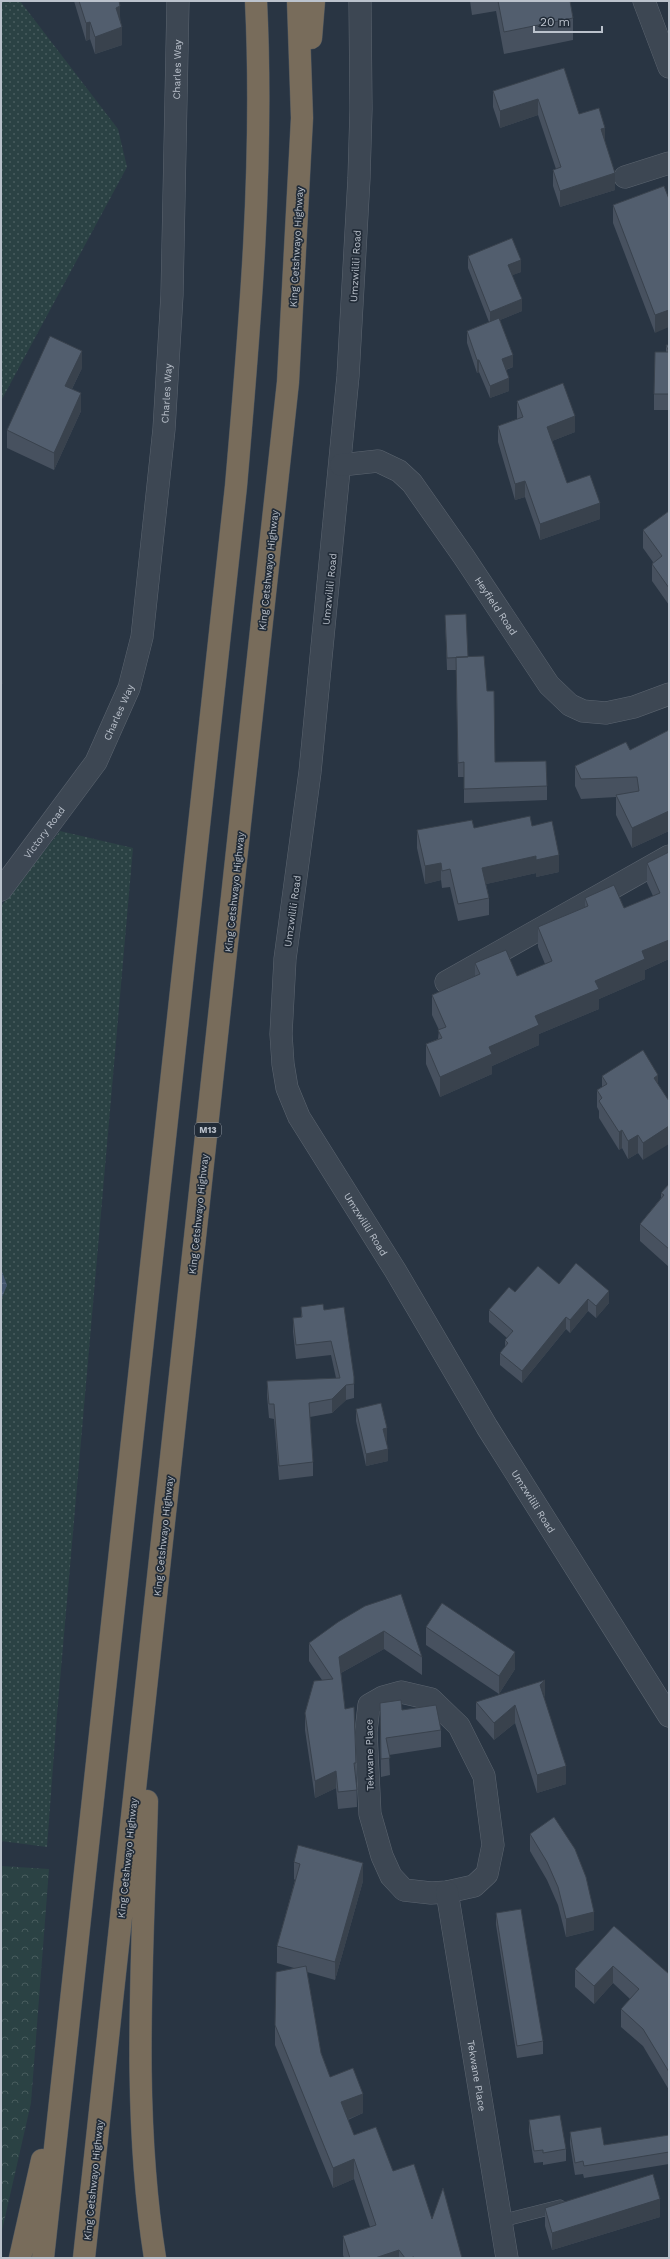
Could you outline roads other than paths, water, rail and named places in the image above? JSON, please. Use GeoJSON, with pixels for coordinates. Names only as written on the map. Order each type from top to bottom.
{"type":"FeatureCollection","features":[{"type":"Feature","properties":{"kind":"highway"},"geometry":{"type":"LineString","coordinates":[[43,2258],[236,486],[253,289],[258,120],[256,1]]}},
{"type":"Feature","properties":{"kind":"highway","name":"King Cetshwayo Highway"},"geometry":{"type":"LineString","coordinates":[[84,2258],[288,382],[302,118],[298,1]]}},
{"type":"Feature","properties":{"kind":"highway"},"geometry":{"type":"LineString","coordinates":[[302,118],[314,1]]}},
{"type":"Feature","properties":{"kind":"highway"},"geometry":{"type":"LineString","coordinates":[[150,1654],[140,2097],[143,2164],[155,2258]]}},
{"type":"Feature","properties":{"kind":"highway"},"geometry":{"type":"LineString","coordinates":[[20,2258],[24,2235],[61,2085]]}},
{"type":"Feature","properties":{"kind":"street","name":"Charles Way"},"geometry":{"type":"LineString","coordinates":[[88,774],[103,750],[129,688],[142,637],[147,596],[164,429],[172,295],[178,1]]}},
{"type":"Feature","properties":{"kind":"street","name":"Umzwilili Road"},"geometry":{"type":"LineString","coordinates":[[360,1],[361,109],[359,185],[348,376],[341,465],[310,772],[285,959],[281,1034],[282,1064],[287,1088],[299,1117],[395,1270],[487,1426],[669,1716]]}},
{"type":"Feature","properties":{"kind":"street"},"geometry":{"type":"LineString","coordinates":[[644,1],[669,66]]}},
{"type":"Feature","properties":{"kind":"street"},"geometry":{"type":"LineString","coordinates":[[625,177],[669,163]]}},
{"type":"Feature","properties":{"kind":"street","name":"Heyfield Road"},"geometry":{"type":"LineString","coordinates":[[341,465],[378,461],[400,471],[412,484],[460,551],[549,685],[570,705],[583,711],[606,714],[669,694]]}},
{"type":"Feature","properties":{"kind":"street","name":"Victory Road"},"geometry":{"type":"LineString","coordinates":[[1,890],[88,774]]}},
{"type":"Feature","properties":{"kind":"street"},"geometry":{"type":"LineString","coordinates":[[446,982],[669,856]]}},
{"type":"Feature","properties":{"kind":"street","name":"Tekwane Place"},"geometry":{"type":"LineString","coordinates":[[401,1692],[431,1698],[459,1726],[484,1776],[493,1845],[486,1874],[474,1886],[447,1892],[431,1893],[404,1890],[391,1876],[382,1856],[370,1814],[366,1732],[369,1706],[383,1697],[401,1692]]}},
{"type":"Feature","properties":{"kind":"street","name":"Tekwane Place"},"geometry":{"type":"LineString","coordinates":[[447,1892],[507,2258]]}},
{"type":"Feature","properties":{"kind":"lane"},"geometry":{"type":"LineString","coordinates":[[501,2222],[574,2203]]}},
{"type":"Feature","properties":{"kind":"water"},"geometry":{"type":"Polygon","coordinates":[[[1,1269],[7,1285],[1,1300],[1,1269]]]}}]}
